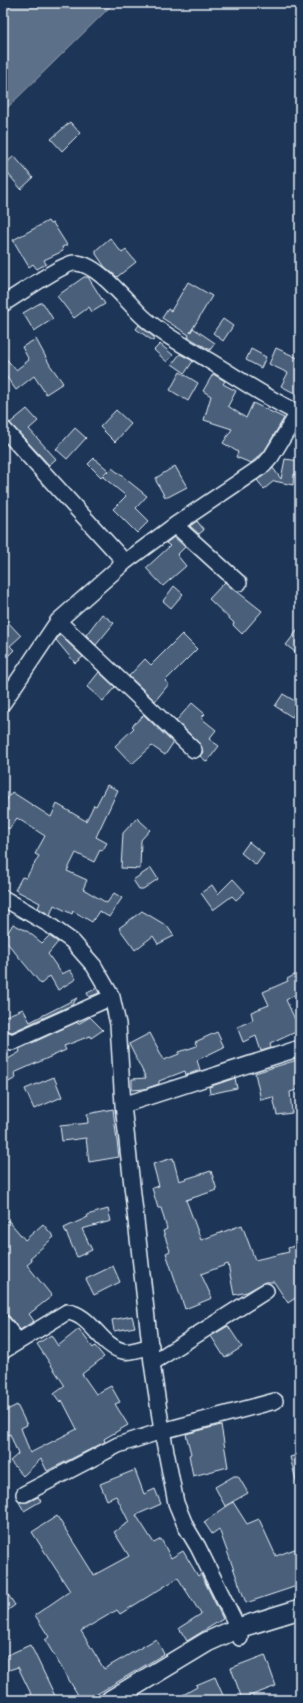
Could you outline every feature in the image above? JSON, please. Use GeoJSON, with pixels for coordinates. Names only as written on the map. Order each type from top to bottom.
{"type":"FeatureCollection","features":[{"type":"Feature","properties":{"kind":"main road"},"geometry":{"type":"LineString","coordinates":[[130,1700],[239,1633],[300,1609]]}},
{"type":"Feature","properties":{"kind":"main road"},"geometry":{"type":"LineString","coordinates":[[111,1700],[207,1642],[239,1633],[300,1621]]}},
{"type":"Feature","properties":{"kind":"street"},"geometry":{"type":"LineString","coordinates":[[3,304],[62,268],[73,263],[84,264],[97,272],[143,317],[164,332],[252,387],[299,414],[272,457],[264,465],[175,525],[125,562],[58,621],[3,703]]}},
{"type":"Feature","properties":{"kind":"street"},"geometry":{"type":"LineString","coordinates":[[3,428],[125,562]]}},
{"type":"Feature","properties":{"kind":"street"},"geometry":{"type":"LineString","coordinates":[[175,525],[239,583]]}},
{"type":"Feature","properties":{"kind":"street"},"geometry":{"type":"LineString","coordinates":[[58,621],[194,750]]}},
{"type":"Feature","properties":{"kind":"street"},"geometry":{"type":"LineString","coordinates":[[3,898],[48,924],[72,941],[94,966],[112,997],[118,1024],[124,1105],[152,1363],[162,1431],[176,1503],[186,1527],[198,1547],[239,1633]]}},
{"type":"Feature","properties":{"kind":"street"},"geometry":{"type":"LineString","coordinates":[[3,1038],[12,1042],[112,997]]}},
{"type":"Feature","properties":{"kind":"street"},"geometry":{"type":"LineString","coordinates":[[124,1105],[300,1048]]}},
{"type":"Feature","properties":{"kind":"street"},"geometry":{"type":"LineString","coordinates":[[152,1363],[266,1292]]}},
{"type":"Feature","properties":{"kind":"street"},"geometry":{"type":"LineString","coordinates":[[3,1351],[66,1312],[78,1315],[114,1348],[124,1352],[151,1346]]}},
{"type":"Feature","properties":{"kind":"street"},"geometry":{"type":"LineString","coordinates":[[3,1323],[18,1341]]}},
{"type":"Feature","properties":{"kind":"street"},"geometry":{"type":"LineString","coordinates":[[24,1494],[118,1445],[162,1431],[275,1401]]}},
{"type":"Feature","properties":{"kind":"water"},"geometry":{"type":"Polygon","coordinates":[[[3,3],[114,3],[3,112],[3,3]]]}},
{"type":"Feature","properties":{"kind":"building"},"geometry":{"type":"Polygon","coordinates":[[[70,122],[80,133],[62,151],[51,139],[70,122]]]}},
{"type":"Feature","properties":{"kind":"building"},"geometry":{"type":"Polygon","coordinates":[[[14,156],[33,178],[21,189],[3,168],[3,166],[14,156]]]}},
{"type":"Feature","properties":{"kind":"building"},"geometry":{"type":"Polygon","coordinates":[[[48,221],[50,224],[53,223],[67,245],[62,247],[63,251],[44,260],[46,264],[37,269],[33,264],[29,267],[13,240],[48,221]]]}},
{"type":"Feature","properties":{"kind":"building"},"geometry":{"type":"Polygon","coordinates":[[[110,238],[122,253],[126,250],[136,262],[117,277],[105,267],[96,254],[96,250],[110,238]]]}},
{"type":"Feature","properties":{"kind":"building"},"geometry":{"type":"Polygon","coordinates":[[[84,277],[88,277],[105,304],[92,312],[89,307],[74,318],[57,296],[84,277]]]}},
{"type":"Feature","properties":{"kind":"building"},"geometry":{"type":"Polygon","coordinates":[[[188,282],[212,296],[190,333],[193,328],[215,343],[210,350],[188,337],[189,335],[162,318],[168,309],[171,311],[188,282]]]}},
{"type":"Feature","properties":{"kind":"building"},"geometry":{"type":"Polygon","coordinates":[[[40,303],[43,303],[53,319],[34,331],[23,313],[40,303]]]}},
{"type":"Feature","properties":{"kind":"building"},"geometry":{"type":"Polygon","coordinates":[[[223,319],[233,326],[223,341],[213,333],[223,319]]]}},
{"type":"Feature","properties":{"kind":"building"},"geometry":{"type":"Polygon","coordinates":[[[139,325],[155,338],[153,341],[136,329],[139,325]]]}},
{"type":"Feature","properties":{"kind":"building"},"geometry":{"type":"Polygon","coordinates":[[[36,339],[50,365],[63,383],[46,394],[34,376],[16,390],[3,372],[3,355],[16,370],[29,360],[22,347],[36,339]]]}},
{"type":"Feature","properties":{"kind":"building"},"geometry":{"type":"Polygon","coordinates":[[[160,344],[173,355],[167,362],[154,350],[160,344]]]}},
{"type":"Feature","properties":{"kind":"building"},"geometry":{"type":"Polygon","coordinates":[[[276,348],[300,359],[300,396],[281,386],[288,373],[269,364],[276,348]]]}},
{"type":"Feature","properties":{"kind":"building"},"geometry":{"type":"Polygon","coordinates":[[[251,349],[266,357],[261,368],[246,360],[251,349]]]}},
{"type":"Feature","properties":{"kind":"building"},"geometry":{"type":"Polygon","coordinates":[[[180,354],[193,361],[185,373],[172,364],[180,354]]]}},
{"type":"Feature","properties":{"kind":"building"},"geometry":{"type":"Polygon","coordinates":[[[180,372],[198,383],[188,401],[170,390],[180,372]]]}},
{"type":"Feature","properties":{"kind":"building"},"geometry":{"type":"Polygon","coordinates":[[[213,374],[225,381],[223,384],[236,391],[228,406],[246,418],[253,403],[284,418],[264,452],[251,463],[236,457],[238,452],[223,443],[232,429],[204,420],[211,396],[203,391],[213,374]]]}},
{"type":"Feature","properties":{"kind":"building"},"geometry":{"type":"Polygon","coordinates":[[[27,409],[38,421],[29,429],[56,459],[49,465],[10,423],[27,409]]]}},
{"type":"Feature","properties":{"kind":"building"},"geometry":{"type":"Polygon","coordinates":[[[116,410],[131,424],[115,442],[100,427],[116,410]]]}},
{"type":"Feature","properties":{"kind":"building"},"geometry":{"type":"Polygon","coordinates":[[[75,428],[86,438],[67,459],[56,449],[75,428]]]}},
{"type":"Feature","properties":{"kind":"building"},"geometry":{"type":"Polygon","coordinates":[[[94,458],[108,470],[101,477],[88,464],[94,458]]]}},
{"type":"Feature","properties":{"kind":"building"},"geometry":{"type":"Polygon","coordinates":[[[285,459],[300,461],[300,476],[294,474],[293,485],[274,481],[264,489],[257,480],[273,468],[281,479],[285,459]]]}},
{"type":"Feature","properties":{"kind":"building"},"geometry":{"type":"Polygon","coordinates":[[[175,466],[187,487],[168,497],[165,497],[156,481],[156,478],[175,466]]]}},
{"type":"Feature","properties":{"kind":"building"},"geometry":{"type":"Polygon","coordinates":[[[112,468],[147,496],[136,508],[149,521],[137,533],[113,509],[126,496],[103,477],[112,468]]]}},
{"type":"Feature","properties":{"kind":"building"},"geometry":{"type":"Polygon","coordinates":[[[197,521],[204,530],[199,534],[190,526],[197,521]]]}},
{"type":"Feature","properties":{"kind":"building"},"geometry":{"type":"Polygon","coordinates":[[[174,537],[185,547],[177,555],[186,566],[163,586],[146,568],[170,546],[166,543],[174,537]]]}},
{"type":"Feature","properties":{"kind":"building"},"geometry":{"type":"Polygon","coordinates":[[[225,582],[262,611],[242,634],[233,625],[234,623],[209,599],[225,582]]]}},
{"type":"Feature","properties":{"kind":"building"},"geometry":{"type":"Polygon","coordinates":[[[174,586],[183,594],[171,608],[163,601],[174,586]]]}},
{"type":"Feature","properties":{"kind":"building"},"geometry":{"type":"Polygon","coordinates":[[[102,614],[114,623],[96,645],[86,635],[102,614]]]}},
{"type":"Feature","properties":{"kind":"building"},"geometry":{"type":"Polygon","coordinates":[[[3,617],[21,636],[10,646],[14,650],[3,661],[3,617]]]}},
{"type":"Feature","properties":{"kind":"building"},"geometry":{"type":"Polygon","coordinates":[[[300,627],[300,646],[295,652],[286,645],[300,627]]]}},
{"type":"Feature","properties":{"kind":"building"},"geometry":{"type":"Polygon","coordinates":[[[182,634],[197,649],[165,681],[169,684],[155,701],[129,676],[145,659],[151,665],[182,634]]]}},
{"type":"Feature","properties":{"kind":"building"},"geometry":{"type":"Polygon","coordinates":[[[60,635],[83,657],[75,663],[56,640],[60,635]]]}},
{"type":"Feature","properties":{"kind":"building"},"geometry":{"type":"Polygon","coordinates":[[[99,672],[115,687],[103,701],[87,687],[99,672]]]}},
{"type":"Feature","properties":{"kind":"building"},"geometry":{"type":"Polygon","coordinates":[[[283,694],[300,704],[292,717],[275,706],[283,694]]]}},
{"type":"Feature","properties":{"kind":"building"},"geometry":{"type":"Polygon","coordinates":[[[192,703],[205,714],[201,718],[216,730],[209,739],[219,746],[207,762],[200,756],[203,752],[200,744],[176,721],[192,703]]]}},
{"type":"Feature","properties":{"kind":"building"},"geometry":{"type":"Polygon","coordinates":[[[144,715],[173,743],[165,755],[152,746],[132,764],[115,746],[134,728],[132,726],[144,715]]]}},
{"type":"Feature","properties":{"kind":"building"},"geometry":{"type":"Polygon","coordinates":[[[107,785],[118,790],[96,837],[107,843],[102,851],[100,850],[94,862],[76,853],[67,871],[87,880],[83,889],[107,903],[114,893],[122,898],[109,917],[99,911],[92,922],[73,911],[72,914],[54,905],[50,915],[38,908],[40,903],[15,890],[22,877],[26,878],[39,856],[35,854],[45,836],[17,818],[9,829],[3,825],[3,805],[12,792],[51,817],[57,804],[86,821],[107,785]]]}},
{"type":"Feature","properties":{"kind":"building"},"geometry":{"type":"Polygon","coordinates":[[[137,818],[150,830],[141,840],[140,869],[121,868],[123,833],[137,818]]]}},
{"type":"Feature","properties":{"kind":"building"},"geometry":{"type":"Polygon","coordinates":[[[249,842],[264,854],[256,865],[241,853],[249,842]]]}},
{"type":"Feature","properties":{"kind":"building"},"geometry":{"type":"Polygon","coordinates":[[[151,868],[158,879],[143,889],[139,889],[133,880],[151,868]]]}},
{"type":"Feature","properties":{"kind":"building"},"geometry":{"type":"Polygon","coordinates":[[[233,879],[245,892],[236,900],[232,896],[213,910],[201,893],[212,885],[218,894],[233,879]]]}},
{"type":"Feature","properties":{"kind":"building"},"geometry":{"type":"Polygon","coordinates":[[[142,911],[167,926],[174,936],[158,944],[153,936],[135,950],[119,928],[142,911]]]}},
{"type":"Feature","properties":{"kind":"building"},"geometry":{"type":"Polygon","coordinates":[[[13,924],[27,931],[42,943],[49,936],[58,942],[48,954],[62,974],[70,970],[76,979],[58,990],[50,976],[41,984],[4,939],[13,924]]]}},
{"type":"Feature","properties":{"kind":"building"},"geometry":{"type":"Polygon","coordinates":[[[300,972],[300,992],[286,1000],[300,1030],[270,1044],[271,1048],[261,1051],[256,1036],[243,1042],[237,1027],[253,1020],[251,1012],[269,1005],[263,992],[288,981],[287,979],[300,972]]]}},
{"type":"Feature","properties":{"kind":"building"},"geometry":{"type":"Polygon","coordinates":[[[97,988],[99,993],[89,997],[87,993],[97,988]]]}},
{"type":"Feature","properties":{"kind":"building"},"geometry":{"type":"Polygon","coordinates":[[[77,998],[72,1005],[12,1032],[6,1030],[3,1024],[3,1017],[23,1009],[30,1022],[77,998]]]}},
{"type":"Feature","properties":{"kind":"building"},"geometry":{"type":"Polygon","coordinates":[[[90,1017],[103,1030],[91,1038],[90,1036],[64,1046],[66,1050],[14,1073],[16,1078],[3,1085],[3,1062],[20,1052],[19,1049],[77,1022],[78,1024],[90,1017]]]}},
{"type":"Feature","properties":{"kind":"building"},"geometry":{"type":"Polygon","coordinates":[[[217,1032],[224,1047],[197,1060],[200,1070],[186,1075],[185,1071],[159,1081],[159,1084],[144,1089],[132,1090],[132,1079],[146,1078],[129,1044],[150,1033],[164,1060],[179,1054],[179,1052],[197,1046],[195,1042],[217,1032]]]}},
{"type":"Feature","properties":{"kind":"building"},"geometry":{"type":"Polygon","coordinates":[[[300,1059],[300,1089],[290,1092],[292,1113],[277,1115],[273,1097],[261,1100],[255,1073],[300,1059]]]}},
{"type":"Feature","properties":{"kind":"building"},"geometry":{"type":"Polygon","coordinates":[[[54,1077],[62,1097],[34,1109],[25,1089],[54,1077]]]}},
{"type":"Feature","properties":{"kind":"building"},"geometry":{"type":"Polygon","coordinates":[[[235,1078],[237,1088],[210,1094],[209,1087],[235,1078]]]}},
{"type":"Feature","properties":{"kind":"building"},"geometry":{"type":"Polygon","coordinates":[[[113,1109],[119,1157],[89,1162],[86,1138],[62,1141],[60,1126],[88,1123],[87,1114],[113,1109]]]}},
{"type":"Feature","properties":{"kind":"building"},"geometry":{"type":"Polygon","coordinates":[[[173,1158],[179,1181],[211,1171],[217,1190],[186,1200],[201,1240],[242,1225],[255,1260],[289,1252],[288,1248],[300,1244],[300,1295],[288,1303],[274,1282],[265,1282],[247,1292],[234,1295],[228,1264],[201,1274],[212,1298],[185,1309],[166,1253],[170,1251],[163,1231],[167,1229],[161,1208],[158,1208],[152,1188],[159,1186],[153,1164],[173,1158]]]}},
{"type":"Feature","properties":{"kind":"building"},"geometry":{"type":"Polygon","coordinates":[[[108,1209],[111,1221],[82,1229],[92,1250],[77,1257],[64,1228],[88,1217],[87,1215],[108,1209]]]}},
{"type":"Feature","properties":{"kind":"building"},"geometry":{"type":"Polygon","coordinates":[[[8,1220],[25,1240],[43,1224],[54,1237],[30,1258],[32,1261],[27,1265],[52,1296],[29,1314],[34,1321],[20,1330],[9,1316],[3,1313],[3,1259],[7,1256],[3,1251],[3,1224],[8,1220]]]}},
{"type":"Feature","properties":{"kind":"building"},"geometry":{"type":"Polygon","coordinates":[[[113,1266],[120,1282],[94,1295],[86,1279],[113,1266]]]}},
{"type":"Feature","properties":{"kind":"building"},"geometry":{"type":"Polygon","coordinates":[[[132,1316],[135,1327],[114,1331],[112,1320],[132,1316]]]}},
{"type":"Feature","properties":{"kind":"building"},"geometry":{"type":"Polygon","coordinates":[[[228,1326],[242,1347],[225,1358],[211,1336],[228,1326]]]}},
{"type":"Feature","properties":{"kind":"building"},"geometry":{"type":"Polygon","coordinates":[[[79,1329],[93,1348],[95,1346],[104,1357],[82,1374],[96,1394],[111,1386],[120,1402],[115,1404],[128,1425],[104,1439],[105,1442],[47,1471],[41,1459],[23,1476],[10,1461],[18,1454],[10,1434],[3,1437],[3,1412],[17,1405],[27,1425],[21,1428],[30,1453],[77,1429],[62,1400],[60,1402],[54,1394],[65,1386],[37,1344],[51,1335],[58,1346],[79,1329]]]}},
{"type":"Feature","properties":{"kind":"building"},"geometry":{"type":"Polygon","coordinates":[[[221,1425],[228,1467],[193,1476],[189,1455],[191,1454],[186,1434],[221,1425]]]}},
{"type":"Feature","properties":{"kind":"building"},"geometry":{"type":"Polygon","coordinates":[[[300,1454],[300,1484],[297,1484],[290,1457],[300,1454]]]}},
{"type":"Feature","properties":{"kind":"building"},"geometry":{"type":"Polygon","coordinates":[[[135,1470],[144,1494],[155,1489],[161,1504],[136,1515],[154,1543],[161,1539],[171,1558],[183,1551],[198,1576],[201,1574],[223,1619],[187,1641],[179,1628],[201,1614],[178,1578],[120,1614],[117,1610],[81,1631],[104,1669],[156,1639],[164,1654],[99,1693],[85,1700],[81,1700],[45,1640],[49,1637],[35,1615],[70,1591],[32,1532],[57,1516],[94,1575],[129,1556],[114,1532],[129,1522],[116,1496],[107,1500],[100,1484],[135,1470]]]}},
{"type":"Feature","properties":{"kind":"building"},"geometry":{"type":"Polygon","coordinates":[[[234,1476],[238,1476],[248,1493],[225,1506],[215,1487],[234,1476]]]}},
{"type":"Feature","properties":{"kind":"building"},"geometry":{"type":"Polygon","coordinates":[[[38,1497],[41,1501],[24,1511],[19,1502],[28,1502],[38,1497]]]}},
{"type":"Feature","properties":{"kind":"building"},"geometry":{"type":"Polygon","coordinates":[[[233,1502],[247,1524],[259,1519],[276,1556],[300,1547],[300,1585],[246,1603],[219,1529],[212,1534],[204,1522],[233,1502]]]}},
{"type":"Feature","properties":{"kind":"building"},"geometry":{"type":"Polygon","coordinates":[[[3,1587],[15,1605],[3,1614],[3,1587]]]}},
{"type":"Feature","properties":{"kind":"building"},"geometry":{"type":"Polygon","coordinates":[[[30,1645],[57,1700],[34,1700],[18,1667],[3,1672],[3,1657],[30,1645]]]}},
{"type":"Feature","properties":{"kind":"building"},"geometry":{"type":"Polygon","coordinates":[[[265,1655],[276,1686],[242,1699],[231,1668],[265,1655]]]}},
{"type":"Feature","properties":{"kind":"building"},"geometry":{"type":"Polygon","coordinates":[[[215,1677],[225,1700],[174,1700],[197,1687],[196,1685],[215,1677]]]}}]}
